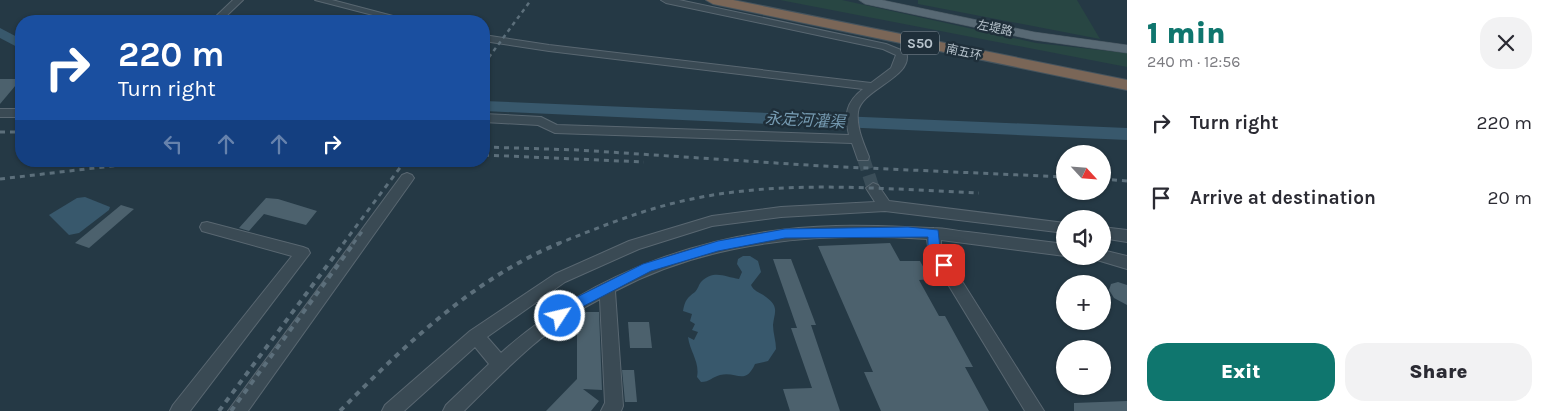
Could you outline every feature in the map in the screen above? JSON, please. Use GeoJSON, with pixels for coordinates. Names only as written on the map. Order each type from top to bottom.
{"type":"FeatureCollection","features":[{"type":"Feature","properties":{"kind":"highway","name":"南五环"},"geometry":{"type":"LineString","coordinates":[[714,0],[1127,85]]}},
{"type":"Feature","properties":{"kind":"highway","name":"南五环"},"geometry":{"type":"LineString","coordinates":[[764,0],[1127,72]]}},
{"type":"Feature","properties":{"kind":"main road","name":"左堤路"},"geometry":{"type":"LineString","coordinates":[[865,0],[1034,36],[1127,49]]}},
{"type":"Feature","properties":{"kind":"street"},"geometry":{"type":"LineString","coordinates":[[222,15],[238,0]]}},
{"type":"Feature","properties":{"kind":"street"},"geometry":{"type":"LineString","coordinates":[[320,0],[382,15]]}},
{"type":"Feature","properties":{"kind":"street"},"geometry":{"type":"LineString","coordinates":[[666,0],[886,46],[902,54],[902,62],[894,73],[872,87],[854,106],[852,111],[856,139],[863,158]]}},
{"type":"Feature","properties":{"kind":"street"},"geometry":{"type":"LineString","coordinates":[[490,39],[549,48],[872,87]]}},
{"type":"Feature","properties":{"kind":"street"},"geometry":{"type":"LineString","coordinates":[[0,113],[15,113]]}},
{"type":"Feature","properties":{"kind":"street"},"geometry":{"type":"LineString","coordinates":[[490,118],[541,121],[555,129],[856,139]]}},
{"type":"Feature","properties":{"kind":"street"},"geometry":{"type":"LineString","coordinates":[[237,411],[407,178]]}},
{"type":"Feature","properties":{"kind":"street"},"geometry":{"type":"LineString","coordinates":[[873,188],[885,206]]}},
{"type":"Feature","properties":{"kind":"street"},"geometry":{"type":"LineString","coordinates":[[391,411],[476,336],[560,278],[634,244],[712,221],[781,212],[885,206],[1056,227]]}},
{"type":"Feature","properties":{"kind":"street"},"geometry":{"type":"LineString","coordinates":[[963,216],[969,236]]}},
{"type":"Feature","properties":{"kind":"street"},"geometry":{"type":"LineString","coordinates":[[179,411],[303,253],[207,227]]}},
{"type":"Feature","properties":{"kind":"street"},"geometry":{"type":"LineString","coordinates":[[452,411],[499,364],[576,304],[648,268],[718,246],[785,233],[908,231],[969,236],[1056,249]]}},
{"type":"Feature","properties":{"kind":"street"},"geometry":{"type":"LineString","coordinates":[[934,233],[934,249],[1035,411]]}},
{"type":"Feature","properties":{"kind":"street"},"geometry":{"type":"LineString","coordinates":[[1111,233],[1127,236]]}},
{"type":"Feature","properties":{"kind":"street"},"geometry":{"type":"LineString","coordinates":[[1111,257],[1127,263]]}},
{"type":"Feature","properties":{"kind":"street"},"geometry":{"type":"LineString","coordinates":[[607,288],[614,406],[610,411]]}},
{"type":"Feature","properties":{"kind":"street"},"geometry":{"type":"LineString","coordinates":[[476,336],[499,364]]}},
{"type":"Feature","properties":{"kind":"green space"},"geometry":{"type":"Polygon","coordinates":[[[780,0],[842,0],[1036,43],[1127,53],[1127,67],[780,0]]]}},
{"type":"Feature","properties":{"kind":"green space"},"geometry":{"type":"Polygon","coordinates":[[[918,0],[1077,0],[1100,39],[918,4],[918,0]]]}},
{"type":"Feature","properties":{"kind":"water"},"geometry":{"type":"Polygon","coordinates":[[[85,197],[110,207],[109,210],[79,233],[69,235],[49,215],[77,198],[85,197]]]}},
{"type":"Feature","properties":{"kind":"water"},"geometry":{"type":"Polygon","coordinates":[[[743,256],[750,256],[758,261],[761,272],[751,285],[755,291],[764,295],[775,307],[773,325],[776,349],[768,361],[755,364],[751,371],[744,376],[726,374],[701,382],[697,377],[696,362],[688,337],[694,340],[698,332],[692,330],[695,324],[690,321],[692,314],[683,311],[685,304],[701,282],[710,276],[720,275],[739,279],[742,272],[737,264],[738,259],[743,256]]]}},
{"type":"Feature","properties":{"kind":"building"},"geometry":{"type":"Polygon","coordinates":[[[0,79],[15,79],[15,86],[0,104],[0,79]]]}},
{"type":"Feature","properties":{"kind":"building"},"geometry":{"type":"Polygon","coordinates":[[[266,198],[278,199],[317,211],[306,225],[264,214],[249,231],[239,228],[266,198]]]}},
{"type":"Feature","properties":{"kind":"building"},"geometry":{"type":"Polygon","coordinates":[[[121,205],[134,209],[89,248],[75,243],[121,205]]]}},
{"type":"Feature","properties":{"kind":"building"},"geometry":{"type":"Polygon","coordinates":[[[890,243],[900,261],[920,261],[930,279],[919,280],[939,316],[945,316],[973,367],[965,367],[989,411],[881,411],[864,372],[873,372],[818,246],[890,243]]]}},
{"type":"Feature","properties":{"kind":"building"},"geometry":{"type":"Polygon","coordinates":[[[773,259],[791,259],[816,325],[811,325],[840,411],[790,411],[783,389],[812,388],[791,328],[797,328],[773,259]]]}},
{"type":"Feature","properties":{"kind":"building"},"geometry":{"type":"Polygon","coordinates":[[[1118,282],[1127,285],[1127,305],[1114,298],[1111,293],[1111,284],[1118,282]]]}},
{"type":"Feature","properties":{"kind":"building"},"geometry":{"type":"Polygon","coordinates":[[[581,312],[599,312],[602,390],[583,389],[599,401],[591,411],[546,411],[577,379],[577,314],[581,312]]]}},
{"type":"Feature","properties":{"kind":"building"},"geometry":{"type":"Polygon","coordinates":[[[628,322],[649,322],[652,348],[630,348],[628,322]]]}},
{"type":"Feature","properties":{"kind":"building"},"geometry":{"type":"Polygon","coordinates":[[[622,370],[634,370],[637,402],[625,402],[622,370]]]}},
{"type":"Feature","properties":{"kind":"building"},"geometry":{"type":"Polygon","coordinates":[[[1127,401],[1127,411],[1074,411],[1074,403],[1127,401]]]}},
{"type":"Feature","properties":{"kind":"waterway","name":"永定河灌渠"},"geometry":{"type":"LineString","coordinates":[[0,32],[15,41]]}},
{"type":"Feature","properties":{"kind":"waterway","name":"永定河灌渠"},"geometry":{"type":"LineString","coordinates":[[490,106],[1127,134]]}},
{"type":"Feature","properties":{"kind":"tunnel"},"geometry":{"type":"LineString","coordinates":[[863,157],[873,188]]}},
{"type":"Feature","properties":{"kind":"railway"},"geometry":{"type":"LineString","coordinates":[[490,56],[531,0]]}},
{"type":"Feature","properties":{"kind":"railway"},"geometry":{"type":"LineString","coordinates":[[0,132],[15,132]]}},
{"type":"Feature","properties":{"kind":"railway"},"geometry":{"type":"LineString","coordinates":[[490,147],[578,150],[822,166],[1056,177]]}},
{"type":"Feature","properties":{"kind":"railway"},"geometry":{"type":"LineString","coordinates":[[490,155],[644,162]]}},
{"type":"Feature","properties":{"kind":"railway"},"geometry":{"type":"LineString","coordinates":[[0,179],[103,167]]}},
{"type":"Feature","properties":{"kind":"railway"},"geometry":{"type":"LineString","coordinates":[[343,244],[401,167]]}},
{"type":"Feature","properties":{"kind":"railway"},"geometry":{"type":"LineString","coordinates":[[1111,180],[1127,181]]}},
{"type":"Feature","properties":{"kind":"railway"},"geometry":{"type":"LineString","coordinates":[[557,244],[621,219],[653,209],[687,200],[759,189],[832,187],[979,193]]}},
{"type":"Feature","properties":{"kind":"railway"},"geometry":{"type":"LineString","coordinates":[[353,244],[364,229]]}},
{"type":"Feature","properties":{"kind":"railway"},"geometry":{"type":"LineString","coordinates":[[219,411],[344,243]]}},
{"type":"Feature","properties":{"kind":"railway"},"geometry":{"type":"LineString","coordinates":[[231,411],[354,243]]}},
{"type":"Feature","properties":{"kind":"railway"},"geometry":{"type":"LineString","coordinates":[[340,411],[389,362],[469,294],[528,258],[560,243]]}},
{"type":"Feature","properties":{"kind":"route"},"geometry":{"type":"LineString","coordinates":[[560,316],[576,304],[648,268],[718,246],[785,233],[908,231],[934,233],[934,249],[944,265]]}}]}
